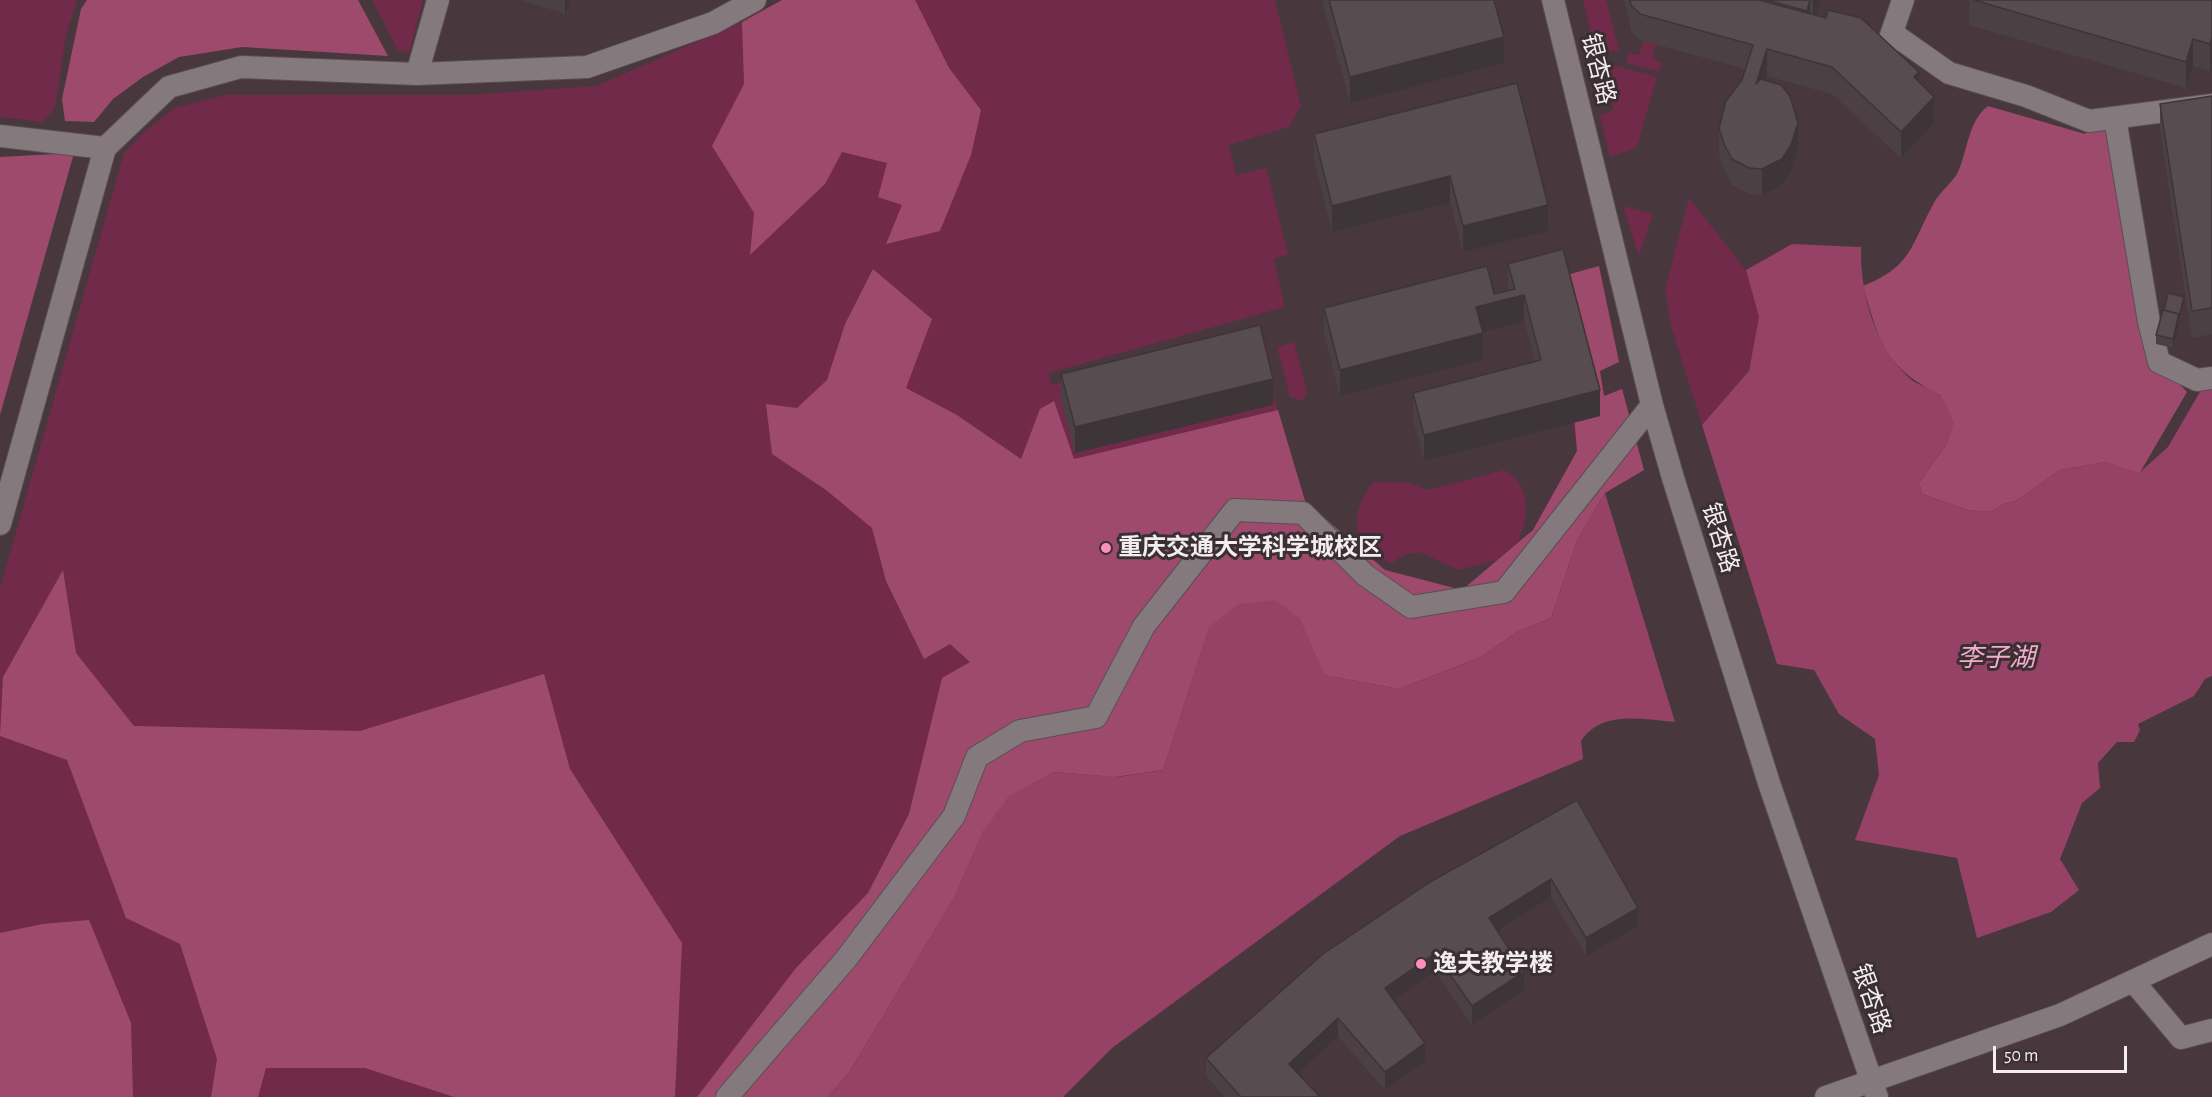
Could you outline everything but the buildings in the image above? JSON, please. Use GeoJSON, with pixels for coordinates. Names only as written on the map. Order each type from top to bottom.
{"type":"FeatureCollection","features":[{"type":"Feature","properties":{"kind":"street"},"geometry":{"type":"LineString","coordinates":[[417,74],[438,0]]}},
{"type":"Feature","properties":{"kind":"street"},"geometry":{"type":"LineString","coordinates":[[0,524],[105,148],[169,87],[241,67],[417,74],[587,67],[713,23],[755,0]]}},
{"type":"Feature","properties":{"kind":"street","name":"银杏路"},"geometry":{"type":"LineString","coordinates":[[1553,0],[1652,405],[1769,783],[1874,1089]]}},
{"type":"Feature","properties":{"kind":"street"},"geometry":{"type":"LineString","coordinates":[[1881,63],[1903,0]]}},
{"type":"Feature","properties":{"kind":"street"},"geometry":{"type":"LineString","coordinates":[[1892,33],[1949,73],[2026,96],[2089,122],[2212,105]]}},
{"type":"Feature","properties":{"kind":"street"},"geometry":{"type":"LineString","coordinates":[[2115,118],[2149,321],[2159,362],[2197,380],[2212,378]]}},
{"type":"Feature","properties":{"kind":"street"},"geometry":{"type":"LineString","coordinates":[[0,136],[105,148]]}},
{"type":"Feature","properties":{"kind":"street"},"geometry":{"type":"LineString","coordinates":[[727,1097],[846,959],[954,816],[977,757],[1020,730],[1096,717],[1144,626],[1235,510],[1303,513],[1365,575],[1411,607],[1503,592],[1652,405]]}},
{"type":"Feature","properties":{"kind":"street"},"geometry":{"type":"LineString","coordinates":[[1826,1097],[1874,1089],[2060,1015],[2212,944]]}},
{"type":"Feature","properties":{"kind":"street"},"geometry":{"type":"LineString","coordinates":[[2133,981],[2181,1038],[2212,1030]]}},
{"type":"Feature","properties":{"kind":"shaded area","name":"重庆交通大学科学城校区"},"geometry":{"type":"Polygon","coordinates":[[[0,0],[2212,0],[2212,1097],[0,1097],[0,0]]]}},
{"type":"Feature","properties":{"kind":"shaded area"},"geometry":{"type":"Polygon","coordinates":[[[0,0],[77,0],[66,35],[55,108],[43,122],[0,117],[0,0]]]}},
{"type":"Feature","properties":{"kind":"shaded area"},"geometry":{"type":"Polygon","coordinates":[[[87,0],[358,0],[388,56],[242,47],[179,57],[143,77],[113,99],[94,122],[65,121],[62,99],[81,9],[87,0]]]}},
{"type":"Feature","properties":{"kind":"shaded area"},"geometry":{"type":"Polygon","coordinates":[[[372,0],[423,0],[409,53],[398,50],[372,0]]]}},
{"type":"Feature","properties":{"kind":"shaded area"},"geometry":{"type":"Polygon","coordinates":[[[782,0],[1275,0],[1301,106],[1289,127],[1229,145],[1236,175],[1266,168],[1288,254],[1274,259],[1285,307],[1049,373],[1051,385],[1256,338],[1305,501],[1385,570],[1462,590],[1497,560],[1459,570],[1419,552],[1404,555],[1392,563],[1369,556],[1359,537],[1357,527],[1362,500],[1373,482],[1406,482],[1428,490],[1504,470],[1519,484],[1525,502],[1526,513],[1517,543],[1533,530],[1577,451],[1573,423],[1599,266],[1619,362],[1600,371],[1604,396],[1622,389],[1644,470],[1605,493],[1577,540],[1163,770],[1118,777],[1053,772],[828,1097],[0,1097],[0,588],[124,153],[145,131],[175,108],[225,95],[467,95],[596,86],[742,22],[782,0]]]}},
{"type":"Feature","properties":{"kind":"shaded area"},"geometry":{"type":"Polygon","coordinates":[[[782,0],[915,0],[949,68],[981,110],[971,155],[940,231],[886,244],[902,205],[878,197],[887,163],[842,152],[825,184],[750,255],[754,213],[712,146],[744,84],[742,22],[782,0]]]}},
{"type":"Feature","properties":{"kind":"shaded area"},"geometry":{"type":"Polygon","coordinates":[[[1583,0],[1606,0],[1619,50],[1582,58],[1596,54],[1583,0]]]}},
{"type":"Feature","properties":{"kind":"shaded area"},"geometry":{"type":"Polygon","coordinates":[[[1643,41],[1656,44],[1652,58],[1662,63],[1659,72],[1626,63],[1629,53],[1639,55],[1643,41]]]}},
{"type":"Feature","properties":{"kind":"shaded area"},"geometry":{"type":"Polygon","coordinates":[[[1598,61],[1657,77],[1637,146],[1632,150],[1610,157],[1600,116],[1614,109],[1601,67],[1588,70],[1598,61]]]}},
{"type":"Feature","properties":{"kind":"shaded area"},"geometry":{"type":"Polygon","coordinates":[[[1988,106],[2085,134],[2089,121],[2105,124],[2144,346],[2187,392],[2139,474],[2106,462],[2060,470],[2016,501],[2004,504],[1990,512],[1968,510],[1922,494],[1919,483],[1948,442],[1940,395],[1907,374],[1887,351],[1874,323],[1863,286],[1892,270],[1909,252],[1935,201],[1958,172],[1972,128],[1981,112],[1988,106]]]}},
{"type":"Feature","properties":{"kind":"shaded area"},"geometry":{"type":"Polygon","coordinates":[[[74,153],[0,415],[0,157],[74,153]]]}},
{"type":"Feature","properties":{"kind":"shaded area"},"geometry":{"type":"Polygon","coordinates":[[[1689,198],[1746,270],[1759,317],[1749,371],[1702,425],[1671,326],[1665,289],[1689,198]]]}},
{"type":"Feature","properties":{"kind":"shaded area"},"geometry":{"type":"Polygon","coordinates":[[[1623,206],[1653,214],[1639,256],[1623,206]]]}},
{"type":"Feature","properties":{"kind":"shaded area"},"geometry":{"type":"Polygon","coordinates":[[[1599,266],[1619,362],[1600,371],[1604,396],[1622,389],[1644,470],[1605,493],[1577,540],[1551,618],[1517,632],[1481,657],[1399,689],[1324,675],[1299,618],[1209,628],[1163,770],[1115,777],[1053,772],[984,830],[954,898],[850,1071],[828,1097],[697,1097],[796,968],[868,893],[909,814],[942,678],[970,662],[950,644],[924,659],[886,581],[872,528],[826,490],[772,454],[766,404],[797,408],[827,380],[845,324],[873,269],[932,319],[906,388],[957,415],[1021,459],[1040,409],[1054,401],[1074,459],[1278,410],[1305,501],[1385,570],[1462,590],[1533,530],[1577,451],[1563,276],[1599,266]]]}},
{"type":"Feature","properties":{"kind":"shaded area"},"geometry":{"type":"Polygon","coordinates":[[[1294,342],[1307,391],[1303,401],[1290,397],[1277,347],[1294,342]]]}},
{"type":"Feature","properties":{"kind":"shaded area"},"geometry":{"type":"Polygon","coordinates":[[[63,570],[76,653],[134,726],[360,731],[544,674],[570,769],[682,943],[675,1097],[454,1097],[365,1068],[266,1068],[258,1097],[211,1097],[217,1059],[180,944],[126,918],[67,760],[0,736],[3,677],[63,570]]]}},
{"type":"Feature","properties":{"kind":"shaded area"},"geometry":{"type":"Polygon","coordinates":[[[89,920],[131,1023],[133,1097],[0,1097],[0,933],[42,924],[89,920]]]}},
{"type":"Feature","properties":{"kind":"water","name":"李子湖"},"geometry":{"type":"Polygon","coordinates":[[[1792,244],[1861,247],[1861,265],[1867,302],[1872,320],[1889,354],[1913,381],[1941,396],[1954,422],[1948,442],[1919,483],[1922,494],[1968,510],[1990,512],[2004,504],[2016,501],[2060,470],[2106,462],[2139,473],[2168,447],[2201,390],[2212,386],[2212,676],[2205,679],[2194,696],[2138,724],[2140,730],[2134,742],[2117,742],[2098,763],[2100,788],[2082,803],[2060,859],[2079,890],[2051,912],[1977,938],[1957,858],[1855,840],[1879,775],[1875,739],[1839,714],[1814,670],[1777,664],[1702,425],[1749,371],[1759,317],[1746,270],[1792,244]]]}},
{"type":"Feature","properties":{"kind":"water"},"geometry":{"type":"Polygon","coordinates":[[[1605,493],[1675,722],[1624,719],[1600,725],[1589,731],[1581,741],[1583,759],[1400,836],[1112,1048],[1063,1097],[828,1097],[850,1071],[954,898],[984,830],[1009,796],[1053,772],[1118,777],[1163,770],[1209,627],[1239,604],[1275,600],[1299,618],[1325,675],[1399,689],[1481,657],[1517,632],[1551,618],[1577,540],[1605,493]]]}},
{"type":"Feature","properties":{"kind":"place","name":"重庆交通大学科学城校区"},"geometry":{"type":"Point","coordinates":[1106,548]}},
{"type":"Feature","properties":{"kind":"place","name":"逸夫教学楼"},"geometry":{"type":"Point","coordinates":[1421,964]}}]}
